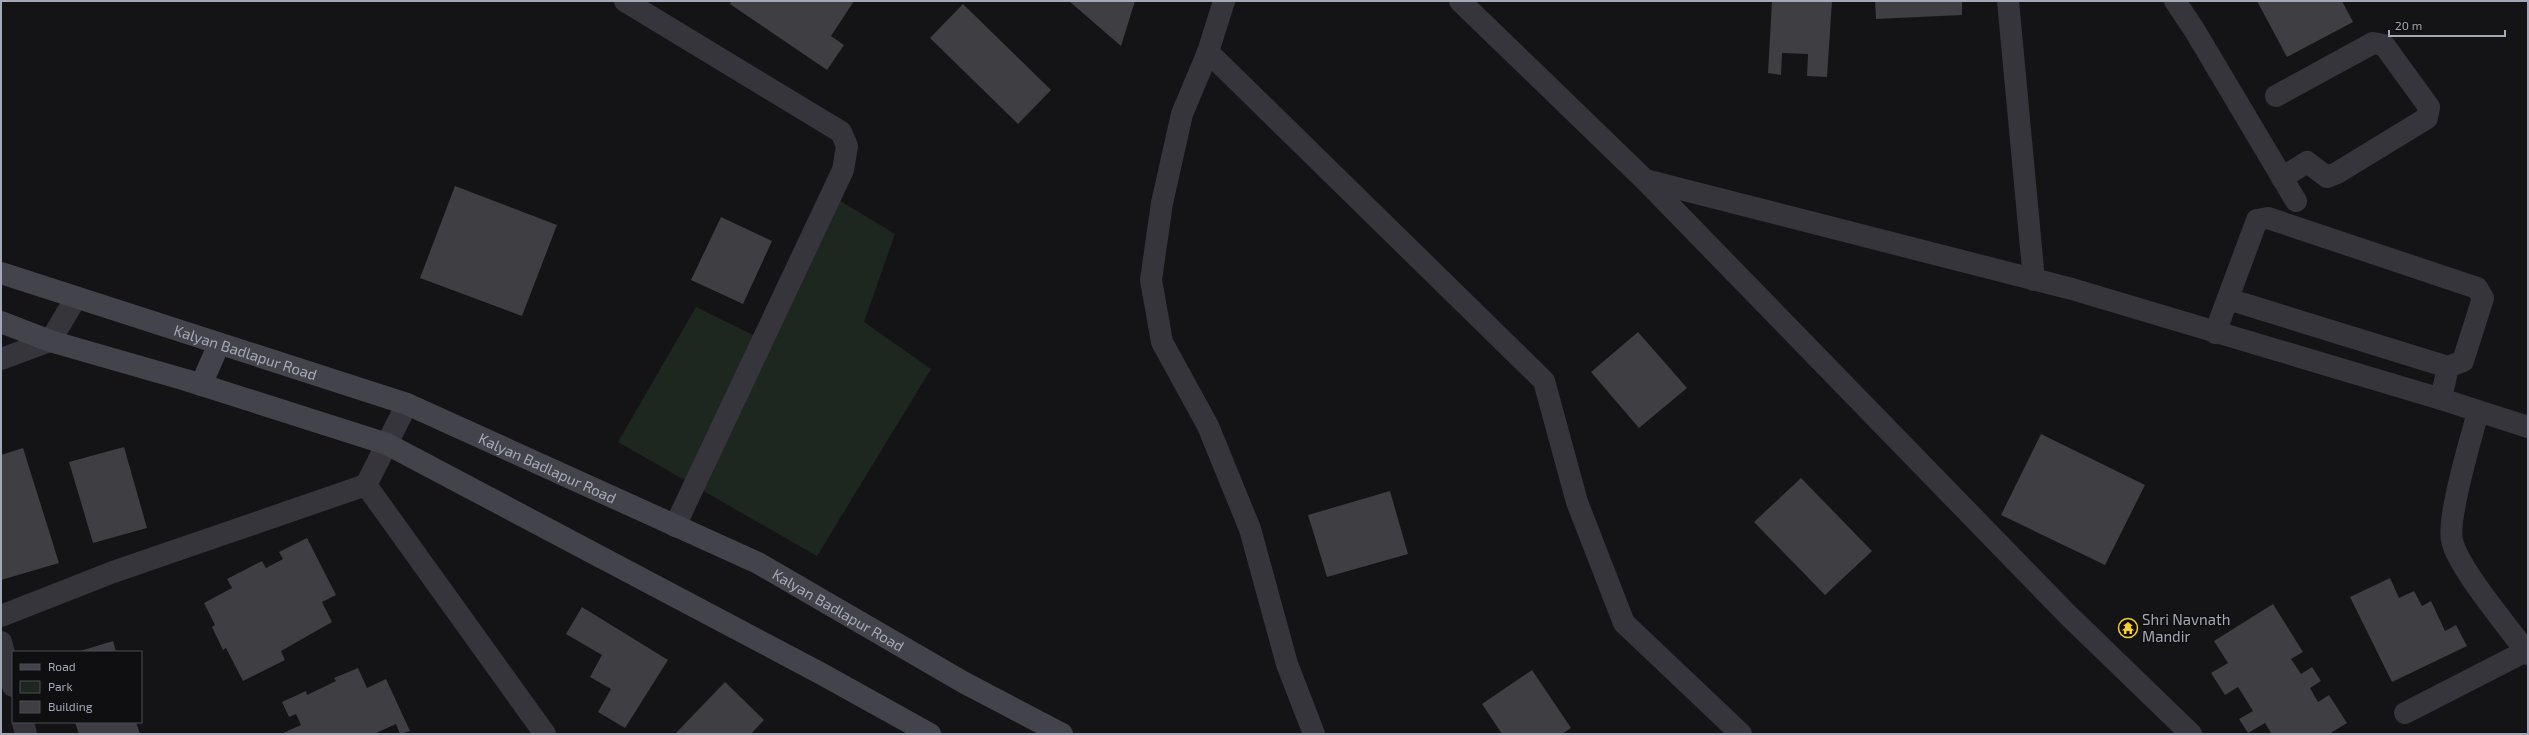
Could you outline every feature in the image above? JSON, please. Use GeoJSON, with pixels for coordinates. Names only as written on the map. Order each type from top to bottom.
{"type":"FeatureCollection","features":[{"type":"Feature","properties":{"kind":"main road","name":"Kalyan Badlapur Road"},"geometry":{"type":"LineString","coordinates":[[1,273],[407,404],[758,563],[963,682],[1062,734]]}},
{"type":"Feature","properties":{"kind":"main road"},"geometry":{"type":"LineString","coordinates":[[1,322],[50,341],[201,385],[387,444],[820,673],[930,734]]}},
{"type":"Feature","properties":{"kind":"main road"},"geometry":{"type":"LineString","coordinates":[[201,385],[219,344]]}},
{"type":"Feature","properties":{"kind":"street"},"geometry":{"type":"LineString","coordinates":[[625,1],[841,132],[847,146],[843,170],[676,526]]}},
{"type":"Feature","properties":{"kind":"street"},"geometry":{"type":"LineString","coordinates":[[1224,1],[1208,52],[1182,114],[1162,203],[1151,280],[1162,342],[1208,426],[1250,529],[1287,664],[1314,734]]}},
{"type":"Feature","properties":{"kind":"street"},"geometry":{"type":"LineString","coordinates":[[1460,1],[1645,180],[2067,614],[2191,734]]}},
{"type":"Feature","properties":{"kind":"street"},"geometry":{"type":"LineString","coordinates":[[2008,1],[2034,280]]}},
{"type":"Feature","properties":{"kind":"street"},"geometry":{"type":"LineString","coordinates":[[2175,1],[2195,31],[2296,202]]}},
{"type":"Feature","properties":{"kind":"street"},"geometry":{"type":"LineString","coordinates":[[2276,96],[2373,43],[2384,45],[2429,107],[2427,118],[2337,173],[2327,176],[2307,162],[2282,178]]}},
{"type":"Feature","properties":{"kind":"street"},"geometry":{"type":"LineString","coordinates":[[1208,52],[1544,381],[1577,502],[1624,624],[1741,734]]}},
{"type":"Feature","properties":{"kind":"street"},"geometry":{"type":"LineString","coordinates":[[1645,180],[2034,280],[2441,399],[2528,428]]}},
{"type":"Feature","properties":{"kind":"street"},"geometry":{"type":"LineString","coordinates":[[2216,333],[2228,299],[2257,220],[2268,218],[2477,288],[2483,298],[2462,361],[2448,367],[2228,299]]}},
{"type":"Feature","properties":{"kind":"street"},"geometry":{"type":"LineString","coordinates":[[1,358],[50,341],[76,298]]}},
{"type":"Feature","properties":{"kind":"street"},"geometry":{"type":"LineString","coordinates":[[2332,367],[2343,334]]}},
{"type":"Feature","properties":{"kind":"street"},"geometry":{"type":"LineString","coordinates":[[2441,399],[2448,367]]}},
{"type":"Feature","properties":{"kind":"street"},"geometry":{"type":"LineString","coordinates":[[1,616],[113,572],[366,485],[407,404]]}},
{"type":"Feature","properties":{"kind":"street"},"geometry":{"type":"LineString","coordinates":[[2405,713],[2527,652],[2462,565],[2452,540],[2452,518],[2478,412]]}},
{"type":"Feature","properties":{"kind":"street"},"geometry":{"type":"LineString","coordinates":[[366,485],[545,734]]}},
{"type":"Feature","properties":{"kind":"street"},"geometry":{"type":"LineString","coordinates":[[1,642],[12,682]]}},
{"type":"Feature","properties":{"kind":"street"},"geometry":{"type":"LineString","coordinates":[[23,723],[26,734]]}},
{"type":"Feature","properties":{"kind":"green space"},"geometry":{"type":"Polygon","coordinates":[[[827,193],[895,234],[864,322],[931,369],[817,556],[618,442],[696,307],[759,338],[827,193]]]}},
{"type":"Feature","properties":{"kind":"building"},"geometry":{"type":"Polygon","coordinates":[[[731,1],[854,1],[831,36],[844,45],[827,70],[730,4],[731,1]]]}},
{"type":"Feature","properties":{"kind":"building"},"geometry":{"type":"Polygon","coordinates":[[[1069,1],[1135,1],[1121,46],[1069,1]]]}},
{"type":"Feature","properties":{"kind":"building"},"geometry":{"type":"Polygon","coordinates":[[[1772,1],[1832,1],[1827,77],[1807,76],[1808,54],[1782,53],[1781,75],[1768,73],[1772,1]]]}},
{"type":"Feature","properties":{"kind":"building"},"geometry":{"type":"Polygon","coordinates":[[[1875,1],[1962,1],[1962,15],[1876,19],[1875,1]]]}},
{"type":"Feature","properties":{"kind":"building"},"geometry":{"type":"Polygon","coordinates":[[[2257,1],[2342,1],[2353,22],[2287,57],[2257,1]]]}},
{"type":"Feature","properties":{"kind":"building"},"geometry":{"type":"Polygon","coordinates":[[[963,4],[1051,90],[1018,124],[930,38],[963,4]]]}},
{"type":"Feature","properties":{"kind":"building"},"geometry":{"type":"Polygon","coordinates":[[[455,186],[557,225],[522,316],[420,278],[455,186]]]}},
{"type":"Feature","properties":{"kind":"building"},"geometry":{"type":"Polygon","coordinates":[[[721,217],[772,241],[743,304],[691,280],[721,217]]]}},
{"type":"Feature","properties":{"kind":"building"},"geometry":{"type":"Polygon","coordinates":[[[1638,332],[1687,388],[1639,428],[1591,372],[1638,332]]]}},
{"type":"Feature","properties":{"kind":"building"},"geometry":{"type":"Polygon","coordinates":[[[2041,434],[2145,485],[2105,565],[2001,515],[2041,434]]]}},
{"type":"Feature","properties":{"kind":"building"},"geometry":{"type":"Polygon","coordinates":[[[124,447],[147,528],[93,543],[69,462],[124,447]]]}},
{"type":"Feature","properties":{"kind":"building"},"geometry":{"type":"Polygon","coordinates":[[[23,448],[59,563],[1,580],[1,455],[23,448]]]}},
{"type":"Feature","properties":{"kind":"building"},"geometry":{"type":"Polygon","coordinates":[[[1801,478],[1872,551],[1825,595],[1754,522],[1801,478]]]}},
{"type":"Feature","properties":{"kind":"building"},"geometry":{"type":"Polygon","coordinates":[[[1390,491],[1408,554],[1327,577],[1308,515],[1390,491]]]}},
{"type":"Feature","properties":{"kind":"building"},"geometry":{"type":"Polygon","coordinates":[[[307,538],[336,595],[322,602],[332,622],[281,651],[285,660],[243,681],[226,648],[223,650],[212,627],[215,625],[204,603],[232,588],[227,579],[262,561],[266,568],[283,559],[279,552],[307,538]]]}},
{"type":"Feature","properties":{"kind":"building"},"geometry":{"type":"Polygon","coordinates":[[[2390,578],[2399,598],[2414,591],[2422,606],[2431,601],[2445,631],[2456,625],[2467,646],[2392,682],[2350,597],[2390,578]]]}},
{"type":"Feature","properties":{"kind":"building"},"geometry":{"type":"Polygon","coordinates":[[[2273,604],[2303,652],[2291,659],[2301,674],[2312,667],[2321,681],[2310,688],[2318,702],[2329,695],[2347,723],[2329,734],[2269,734],[2271,733],[2265,723],[2248,733],[2239,719],[2253,711],[2238,687],[2225,695],[2211,673],[2228,663],[2214,641],[2273,604]]]}},
{"type":"Feature","properties":{"kind":"building"},"geometry":{"type":"Polygon","coordinates":[[[582,607],[668,660],[625,728],[598,712],[611,689],[590,677],[602,655],[566,634],[582,607]]]}},
{"type":"Feature","properties":{"kind":"building"},"geometry":{"type":"Polygon","coordinates":[[[113,641],[116,651],[80,651],[113,641]]]}},
{"type":"Feature","properties":{"kind":"building"},"geometry":{"type":"Polygon","coordinates":[[[358,668],[367,688],[386,679],[410,731],[400,734],[396,724],[374,734],[281,734],[301,725],[296,714],[289,717],[282,702],[306,691],[307,695],[336,681],[334,678],[358,668]]]}},
{"type":"Feature","properties":{"kind":"building"},"geometry":{"type":"Polygon","coordinates":[[[1532,670],[1571,728],[1562,734],[1502,734],[1482,704],[1532,670]]]}},
{"type":"Feature","properties":{"kind":"building"},"geometry":{"type":"Polygon","coordinates":[[[725,682],[764,720],[751,734],[675,734],[725,682]]]}},
{"type":"Feature","properties":{"kind":"building"},"geometry":{"type":"Polygon","coordinates":[[[75,723],[136,723],[140,734],[79,734],[75,723]]]}},
{"type":"Feature","properties":{"kind":"place","name":"Shri Navnath Mandir"},"geometry":{"type":"Point","coordinates":[2128,628]}}]}
